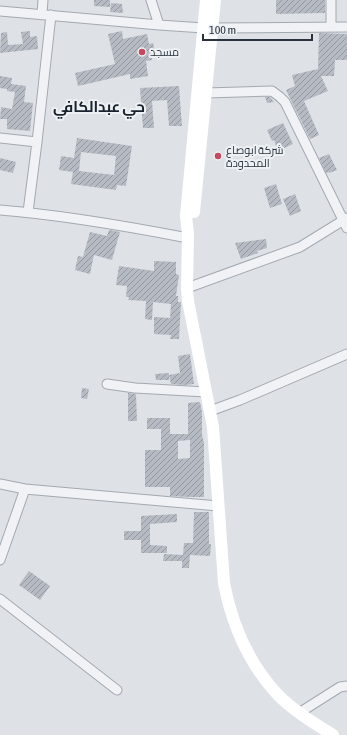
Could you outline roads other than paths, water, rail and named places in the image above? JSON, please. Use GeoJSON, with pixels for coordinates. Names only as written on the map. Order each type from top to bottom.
{"type":"FeatureCollection","features":[{"type":"Feature","properties":{"kind":"street"},"geometry":{"type":"LineString","coordinates":[[42,14],[43,0]]}},
{"type":"Feature","properties":{"kind":"street"},"geometry":{"type":"LineString","coordinates":[[151,0],[159,25]]}},
{"type":"Feature","properties":{"kind":"street"},"geometry":{"type":"LineString","coordinates":[[188,236],[194,217],[206,93],[208,28],[206,0]]}},
{"type":"Feature","properties":{"kind":"street"},"geometry":{"type":"LineString","coordinates":[[215,0],[208,28],[186,216],[188,236],[187,288],[198,356],[210,411],[224,583],[228,604],[241,640],[248,654],[278,695],[298,713],[333,735]]}},
{"type":"Feature","properties":{"kind":"street"},"geometry":{"type":"LineString","coordinates":[[331,0],[331,27]]}},
{"type":"Feature","properties":{"kind":"street"},"geometry":{"type":"LineString","coordinates":[[0,11],[208,28],[347,27]]}},
{"type":"Feature","properties":{"kind":"street"},"geometry":{"type":"LineString","coordinates":[[28,212],[51,16]]}},
{"type":"Feature","properties":{"kind":"street"},"geometry":{"type":"LineString","coordinates":[[187,288],[300,247],[346,222],[285,102],[280,96],[272,92],[206,93]]}},
{"type":"Feature","properties":{"kind":"street"},"geometry":{"type":"LineString","coordinates":[[0,138],[36,142]]}},
{"type":"Feature","properties":{"kind":"street"},"geometry":{"type":"LineString","coordinates":[[0,210],[28,212],[188,236]]}},
{"type":"Feature","properties":{"kind":"street"},"geometry":{"type":"LineString","coordinates":[[210,411],[247,397],[347,354]]}},
{"type":"Feature","properties":{"kind":"street"},"geometry":{"type":"LineString","coordinates":[[107,384],[135,388],[206,392]]}},
{"type":"Feature","properties":{"kind":"street"},"geometry":{"type":"LineString","coordinates":[[0,484],[25,489],[218,506]]}},
{"type":"Feature","properties":{"kind":"street"},"geometry":{"type":"LineString","coordinates":[[0,560],[25,489]]}},
{"type":"Feature","properties":{"kind":"street"},"geometry":{"type":"LineString","coordinates":[[0,599],[117,690]]}},
{"type":"Feature","properties":{"kind":"street"},"geometry":{"type":"LineString","coordinates":[[298,713],[340,688],[347,686]]}},
{"type":"Feature","properties":{"kind":"place","name":"مسجد"},"geometry":{"type":"Point","coordinates":[142,52]}},
{"type":"Feature","properties":{"kind":"place","name":"شركة ابوصاع المحدودة"},"geometry":{"type":"Point","coordinates":[218,156]}},
{"type":"Feature","properties":{"kind":"district","name":"حي عبدالكافي"},"geometry":{"type":"Point","coordinates":[99,107]}}]}
